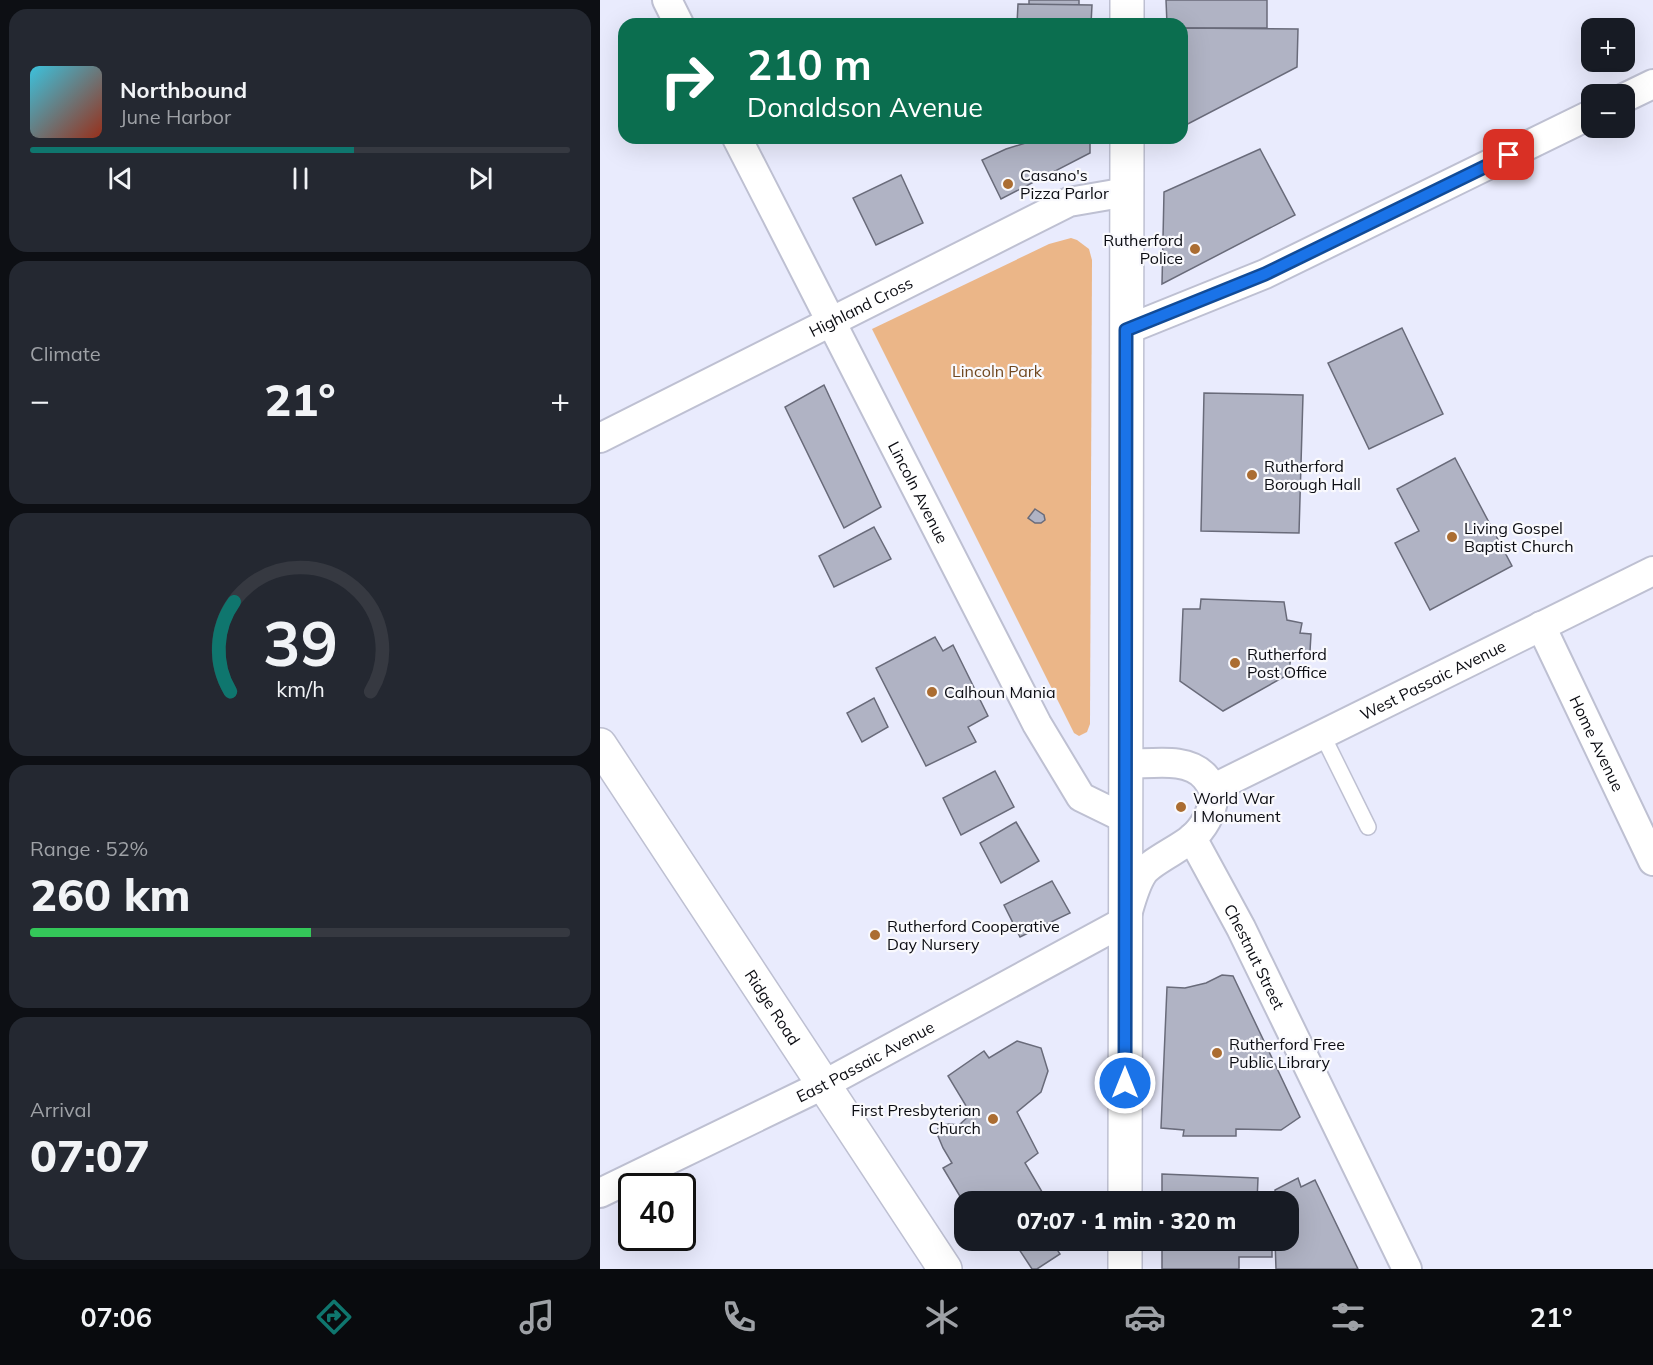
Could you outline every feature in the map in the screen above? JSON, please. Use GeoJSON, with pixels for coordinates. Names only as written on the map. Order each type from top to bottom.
{"type":"FeatureCollection","features":[{"type":"Feature","properties":{"kind":"street"},"geometry":{"type":"LineString","coordinates":[[667,0],[676,18]]}},
{"type":"Feature","properties":{"kind":"street"},"geometry":{"type":"LineString","coordinates":[[1127,18],[1128,0]]}},
{"type":"Feature","properties":{"kind":"street"},"geometry":{"type":"LineString","coordinates":[[1635,93],[1653,84]]}},
{"type":"Feature","properties":{"kind":"street"},"geometry":{"type":"LineString","coordinates":[[1126,330],[1265,274],[1581,119]]}},
{"type":"Feature","properties":{"kind":"street","name":"Lincoln Avenue"},"geometry":{"type":"LineString","coordinates":[[740,144],[1037,724],[1081,797],[1126,819]]}},
{"type":"Feature","properties":{"kind":"street"},"geometry":{"type":"LineString","coordinates":[[1125,1191],[1127,144]]}},
{"type":"Feature","properties":{"kind":"street","name":"Highland Cross"},"geometry":{"type":"LineString","coordinates":[[600,438],[1070,202],[1127,192]]}},
{"type":"Feature","properties":{"kind":"street","name":"West Passaic Avenue"},"geometry":{"type":"LineString","coordinates":[[1214,788],[1653,572]]}},
{"type":"Feature","properties":{"kind":"street","name":"Home Avenue"},"geometry":{"type":"LineString","coordinates":[[1541,626],[1653,861]]}},
{"type":"Feature","properties":{"kind":"street","name":"Ridge Road"},"geometry":{"type":"LineString","coordinates":[[600,745],[945,1269]]}},
{"type":"Feature","properties":{"kind":"street"},"geometry":{"type":"LineString","coordinates":[[1125,921],[1143,872],[1192,838],[1204,824],[1212,806],[1214,788],[1202,772],[1190,767],[1177,764],[1127,764]]}},
{"type":"Feature","properties":{"kind":"street","name":"Chestnut Street"},"geometry":{"type":"LineString","coordinates":[[1192,838],[1241,928],[1407,1269]]}},
{"type":"Feature","properties":{"kind":"street","name":"East Passaic Avenue"},"geometry":{"type":"LineString","coordinates":[[600,1193],[823,1085],[1125,921]]}},
{"type":"Feature","properties":{"kind":"street"},"geometry":{"type":"LineString","coordinates":[[1125,1251],[1125,1269]]}},
{"type":"Feature","properties":{"kind":"lane"},"geometry":{"type":"LineString","coordinates":[[1322,734],[1368,827]]}},
{"type":"Feature","properties":{"kind":"green space","name":"Lincoln Park"},"geometry":{"type":"Polygon","coordinates":[[[1071,238],[1089,249],[1092,260],[1090,724],[1087,732],[1079,736],[1074,733],[872,329],[1049,244],[1071,238]]]}},
{"type":"Feature","properties":{"kind":"building"},"geometry":{"type":"Polygon","coordinates":[[[1029,0],[1079,0],[1079,5],[1029,5],[1029,0]]]}},
{"type":"Feature","properties":{"kind":"building"},"geometry":{"type":"Polygon","coordinates":[[[1166,0],[1267,0],[1267,28],[1188,28],[1188,18],[1167,18],[1166,0]]]}},
{"type":"Feature","properties":{"kind":"building"},"geometry":{"type":"Polygon","coordinates":[[[1018,4],[1092,5],[1091,18],[1017,18],[1018,4]]]}},
{"type":"Feature","properties":{"kind":"building"},"geometry":{"type":"Polygon","coordinates":[[[1188,28],[1298,29],[1297,67],[1188,124],[1188,28]]]}},
{"type":"Feature","properties":{"kind":"building"},"geometry":{"type":"Polygon","coordinates":[[[1022,144],[1090,144],[1090,153],[1001,199],[982,160],[1022,144]]]}},
{"type":"Feature","properties":{"kind":"building","name":"Rutherford Police"},"geometry":{"type":"Polygon","coordinates":[[[1260,149],[1295,215],[1162,284],[1164,192],[1260,149]]]}},
{"type":"Feature","properties":{"kind":"building"},"geometry":{"type":"Polygon","coordinates":[[[901,175],[923,223],[876,245],[853,198],[901,175]]]}},
{"type":"Feature","properties":{"kind":"building"},"geometry":{"type":"Polygon","coordinates":[[[1402,328],[1443,414],[1369,449],[1328,363],[1402,328]]]}},
{"type":"Feature","properties":{"kind":"building"},"geometry":{"type":"Polygon","coordinates":[[[824,385],[881,507],[844,528],[785,407],[824,385]]]}},
{"type":"Feature","properties":{"kind":"building","name":"Rutherford Borough Hall"},"geometry":{"type":"Polygon","coordinates":[[[1204,393],[1303,395],[1299,533],[1201,531],[1204,393]]]}},
{"type":"Feature","properties":{"kind":"building","name":"Living Gospel Baptist Church"},"geometry":{"type":"Polygon","coordinates":[[[1455,458],[1512,566],[1430,610],[1395,543],[1419,531],[1397,489],[1455,458]]]}},
{"type":"Feature","properties":{"kind":"building"},"geometry":{"type":"Polygon","coordinates":[[[1035,509],[1044,515],[1045,520],[1041,523],[1035,523],[1028,518],[1035,509]]]}},
{"type":"Feature","properties":{"kind":"building"},"geometry":{"type":"Polygon","coordinates":[[[874,527],[891,559],[834,587],[819,556],[874,527]]]}},
{"type":"Feature","properties":{"kind":"building","name":"Rutherford Post Office"},"geometry":{"type":"Polygon","coordinates":[[[1201,599],[1284,602],[1287,620],[1302,623],[1300,633],[1311,634],[1310,651],[1291,653],[1289,674],[1223,711],[1180,681],[1183,609],[1200,609],[1201,599]]]}},
{"type":"Feature","properties":{"kind":"building","name":"Calhoun Mania"},"geometry":{"type":"Polygon","coordinates":[[[935,637],[943,651],[953,645],[988,716],[968,727],[976,742],[926,766],[876,668],[935,637]]]}},
{"type":"Feature","properties":{"kind":"building"},"geometry":{"type":"Polygon","coordinates":[[[874,698],[888,727],[862,742],[847,713],[874,698]]]}},
{"type":"Feature","properties":{"kind":"building"},"geometry":{"type":"Polygon","coordinates":[[[995,771],[1014,807],[961,835],[943,798],[995,771]]]}},
{"type":"Feature","properties":{"kind":"building"},"geometry":{"type":"Polygon","coordinates":[[[1016,822],[1039,861],[1001,883],[980,843],[1016,822]]]}},
{"type":"Feature","properties":{"kind":"building"},"geometry":{"type":"Polygon","coordinates":[[[1052,881],[1070,913],[1020,937],[1004,905],[1052,881]]]}},
{"type":"Feature","properties":{"kind":"building","name":"Rutherford Free Public Library"},"geometry":{"type":"Polygon","coordinates":[[[1222,975],[1233,976],[1300,1117],[1281,1130],[1236,1129],[1236,1136],[1183,1136],[1184,1130],[1161,1128],[1167,987],[1185,988],[1206,983],[1222,975]]]}},
{"type":"Feature","properties":{"kind":"building","name":"First Presbyterian Church"},"geometry":{"type":"Polygon","coordinates":[[[1017,1041],[1041,1048],[1048,1071],[1041,1092],[1017,1112],[1038,1153],[1025,1163],[1042,1191],[957,1191],[943,1168],[952,1163],[938,1136],[938,1126],[959,1125],[971,1114],[948,1076],[984,1051],[989,1058],[1017,1041]]]}},
{"type":"Feature","properties":{"kind":"building"},"geometry":{"type":"Polygon","coordinates":[[[1162,1174],[1258,1178],[1257,1191],[1162,1191],[1162,1174]]]}},
{"type":"Feature","properties":{"kind":"building"},"geometry":{"type":"Polygon","coordinates":[[[1298,1178],[1301,1187],[1315,1180],[1358,1269],[1276,1269],[1275,1251],[1299,1251],[1299,1191],[1275,1190],[1298,1178]]]}},
{"type":"Feature","properties":{"kind":"building"},"geometry":{"type":"Polygon","coordinates":[[[1020,1251],[1058,1251],[1060,1254],[1037,1269],[1032,1269],[1020,1251]]]}},
{"type":"Feature","properties":{"kind":"building"},"geometry":{"type":"Polygon","coordinates":[[[1162,1251],[1272,1251],[1272,1257],[1239,1257],[1239,1269],[1162,1269],[1162,1251]]]}},
{"type":"Feature","properties":{"kind":"place","name":"Casano's Pizza Parlor"},"geometry":{"type":"Point","coordinates":[1008,184]}},
{"type":"Feature","properties":{"kind":"place","name":"Rutherford Police"},"geometry":{"type":"Point","coordinates":[1195,249]}},
{"type":"Feature","properties":{"kind":"place","name":"Rutherford Borough Hall"},"geometry":{"type":"Point","coordinates":[1252,475]}},
{"type":"Feature","properties":{"kind":"place","name":"Living Gospel Baptist Church"},"geometry":{"type":"Point","coordinates":[1452,537]}},
{"type":"Feature","properties":{"kind":"place","name":"Rutherford Post Office"},"geometry":{"type":"Point","coordinates":[1235,663]}},
{"type":"Feature","properties":{"kind":"place","name":"Calhoun Mania"},"geometry":{"type":"Point","coordinates":[932,692]}},
{"type":"Feature","properties":{"kind":"place","name":"World War I Monument"},"geometry":{"type":"Point","coordinates":[1181,807]}},
{"type":"Feature","properties":{"kind":"place","name":"Rutherford Cooperative Day Nursery"},"geometry":{"type":"Point","coordinates":[875,935]}},
{"type":"Feature","properties":{"kind":"place","name":"Rutherford Free Public Library"},"geometry":{"type":"Point","coordinates":[1217,1053]}},
{"type":"Feature","properties":{"kind":"place","name":"First Presbyterian Church"},"geometry":{"type":"Point","coordinates":[993,1119]}},
{"type":"Feature","properties":{"kind":"route"},"geometry":{"type":"LineString","coordinates":[[1125,1083],[1126,330],[1265,274],[1509,155]]}}]}
